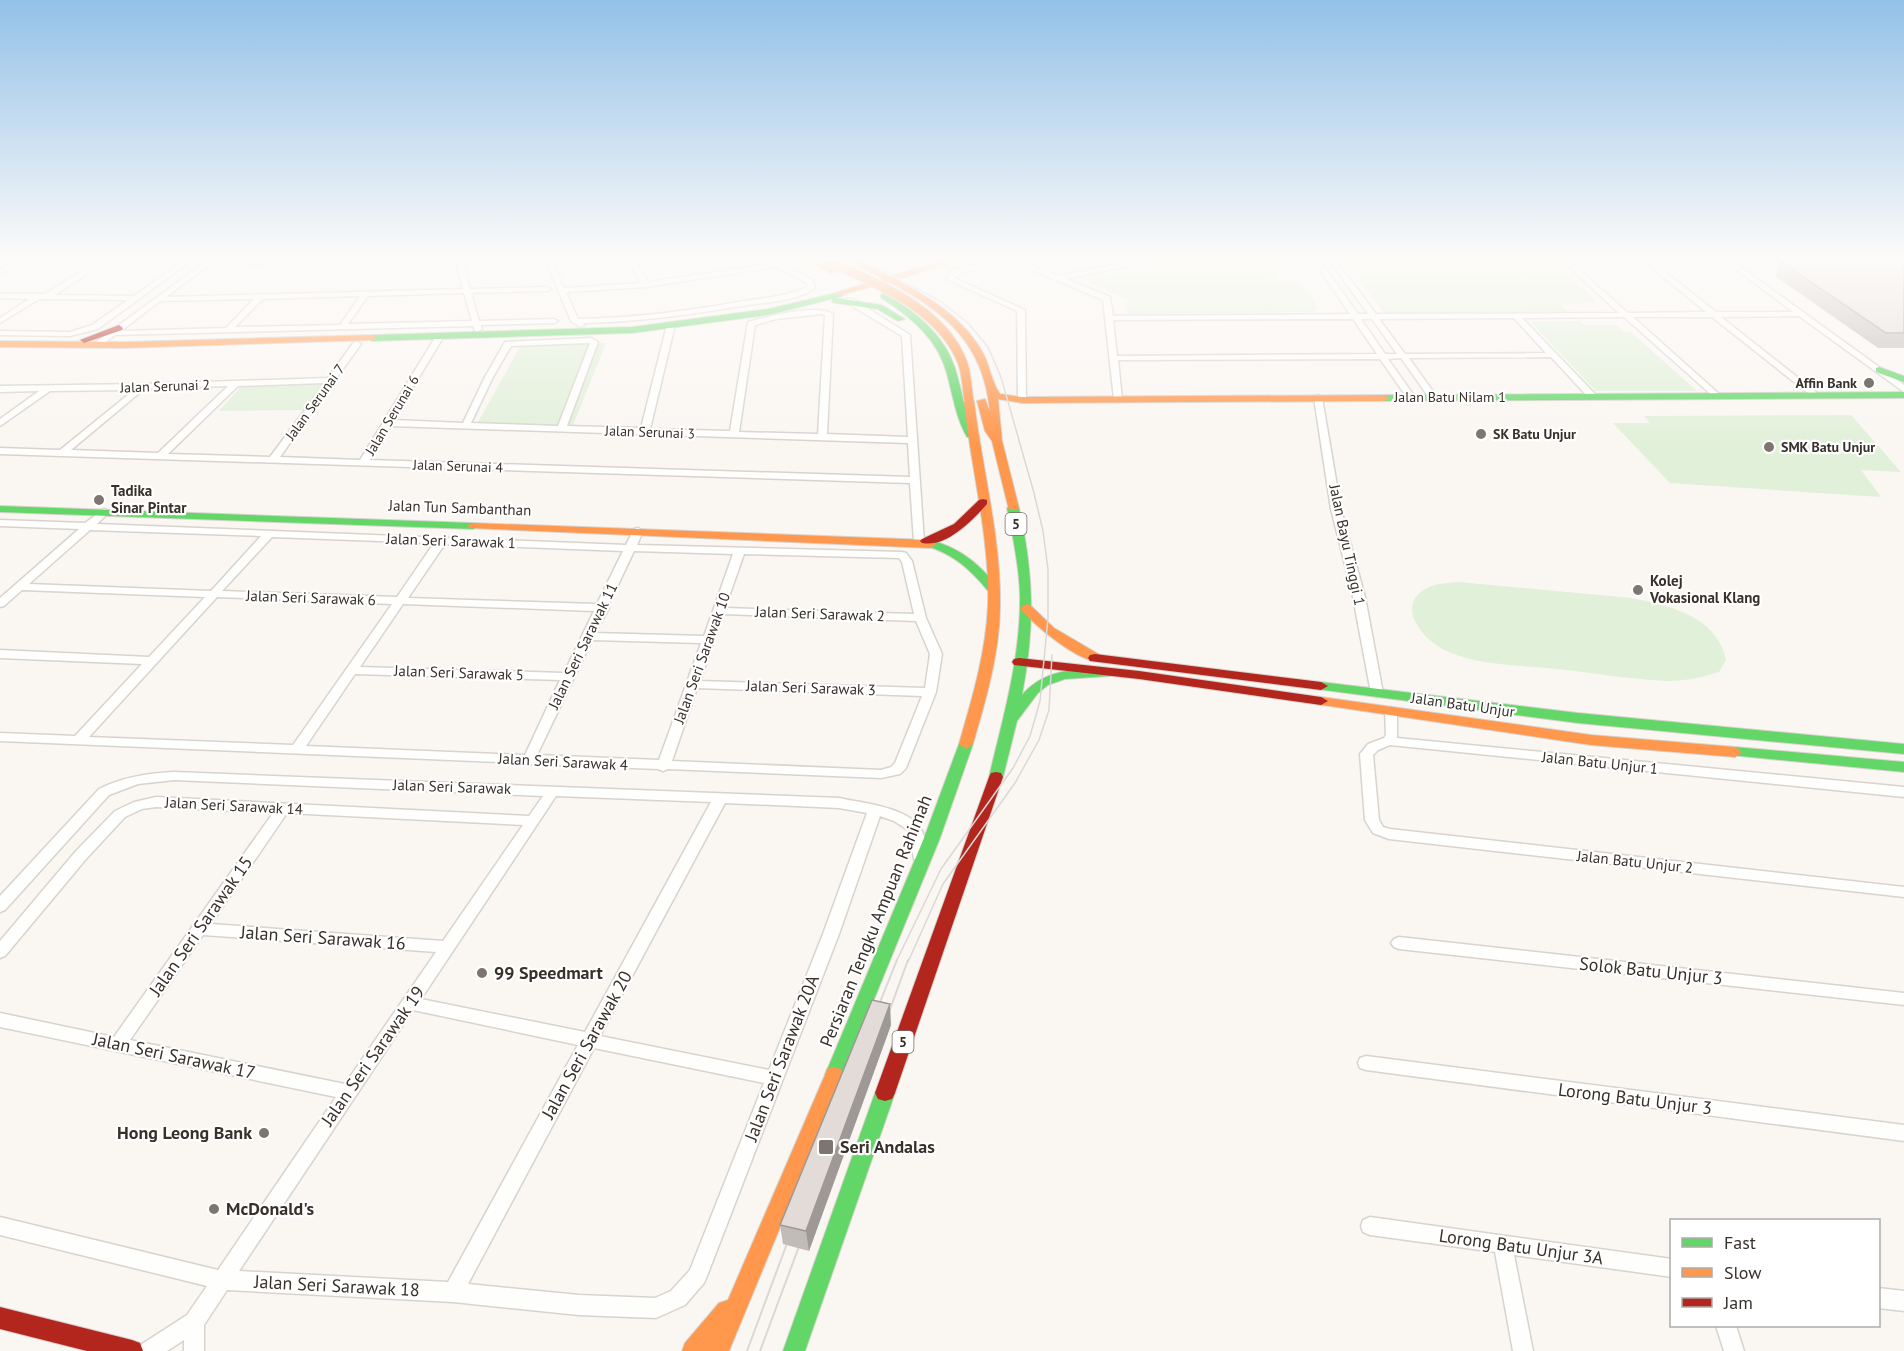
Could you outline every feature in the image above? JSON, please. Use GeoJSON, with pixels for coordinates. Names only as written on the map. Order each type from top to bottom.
{"type":"FeatureCollection","features":[{"type":"Feature","properties":{"kind":"main road"},"geometry":{"type":"LineString","coordinates":[[63,345],[120,335],[440,336],[478,329],[575,327],[605,331],[704,320]]}},
{"type":"Feature","properties":{"kind":"main road"},"geometry":{"type":"LineString","coordinates":[[901,320],[939,346]]}},
{"type":"Feature","properties":{"kind":"main road","name":"5"},"geometry":{"type":"LineString","coordinates":[[916,320],[929,332],[947,359],[957,401],[971,435]]}},
{"type":"Feature","properties":{"kind":"main road","name":"5"},"geometry":{"type":"LineString","coordinates":[[932,320],[950,341],[962,361],[976,401],[997,441]]}},
{"type":"Feature","properties":{"kind":"main road","name":"5"},"geometry":{"type":"LineString","coordinates":[[943,320],[969,354],[976,401],[971,435]]}},
{"type":"Feature","properties":{"kind":"main road","name":"5"},"geometry":{"type":"LineString","coordinates":[[794,1349],[993,787],[1007,731],[1019,662],[1026,608],[1019,535],[997,441],[991,388],[980,350],[955,320]]}},
{"type":"Feature","properties":{"kind":"main road"},"geometry":{"type":"LineString","coordinates":[[0,344],[96,345],[120,335]]}},
{"type":"Feature","properties":{"kind":"main road"},"geometry":{"type":"LineString","coordinates":[[1879,370],[1904,380]]}},
{"type":"Feature","properties":{"kind":"main road"},"geometry":{"type":"LineString","coordinates":[[991,388],[997,396],[1022,400]]}},
{"type":"Feature","properties":{"kind":"main road","name":"Jalan Batu Nilam 1"},"geometry":{"type":"LineString","coordinates":[[1879,394],[1904,389]]}},
{"type":"Feature","properties":{"kind":"main road","name":"Jalan Batu Nilam 1"},"geometry":{"type":"LineString","coordinates":[[1022,400],[1904,395]]}},
{"type":"Feature","properties":{"kind":"main road"},"geometry":{"type":"LineString","coordinates":[[995,414],[1001,405],[1022,400]]}},
{"type":"Feature","properties":{"kind":"main road","name":"Persiaran Tengku Ampuan Rahimah"},"geometry":{"type":"LineString","coordinates":[[718,1351],[920,865],[976,714],[988,659],[993,614],[993,588],[991,545],[971,435]]}},
{"type":"Feature","properties":{"kind":"main road","name":"Jalan Tun Sambanthan"},"geometry":{"type":"LineString","coordinates":[[919,542],[955,532],[966,523],[983,502]]}},
{"type":"Feature","properties":{"kind":"main road","name":"Jalan Tun Sambanthan"},"geometry":{"type":"LineString","coordinates":[[3,512],[104,512],[919,542],[956,550],[967,558],[993,588]]}},
{"type":"Feature","properties":{"kind":"main road","name":"Jalan Batu Unjur"},"geometry":{"type":"LineString","coordinates":[[1026,608],[1038,624],[1054,636],[1095,658],[1578,718],[1904,749]]}},
{"type":"Feature","properties":{"kind":"main road","name":"Jalan Batu Unjur"},"geometry":{"type":"LineString","coordinates":[[988,659],[1110,672],[1591,740],[1904,767]]}},
{"type":"Feature","properties":{"kind":"main road"},"geometry":{"type":"LineString","coordinates":[[1007,731],[1026,694],[1035,685],[1049,678],[1110,672]]}},
{"type":"Feature","properties":{"kind":"main road"},"geometry":{"type":"LineString","coordinates":[[693,1351],[744,1290]]}},
{"type":"Feature","properties":{"kind":"main road"},"geometry":{"type":"LineString","coordinates":[[0,1318],[132,1351]]}},
{"type":"Feature","properties":{"kind":"street"},"geometry":{"type":"LineString","coordinates":[[0,333],[70,334],[95,327],[105,320]]}},
{"type":"Feature","properties":{"kind":"street"},"geometry":{"type":"LineString","coordinates":[[120,335],[136,320]]}},
{"type":"Feature","properties":{"kind":"street"},"geometry":{"type":"LineString","coordinates":[[228,330],[238,320]]}},
{"type":"Feature","properties":{"kind":"street"},"geometry":{"type":"LineString","coordinates":[[340,328],[346,320]]}},
{"type":"Feature","properties":{"kind":"street"},"geometry":{"type":"LineString","coordinates":[[120,335],[340,328],[478,329],[475,320]]}},
{"type":"Feature","properties":{"kind":"street"},"geometry":{"type":"LineString","coordinates":[[573,320],[575,327],[641,320]]}},
{"type":"Feature","properties":{"kind":"street"},"geometry":{"type":"LineString","coordinates":[[734,434],[751,324],[758,320]]}},
{"type":"Feature","properties":{"kind":"street"},"geometry":{"type":"LineString","coordinates":[[822,437],[830,320]]}},
{"type":"Feature","properties":{"kind":"street"},"geometry":{"type":"LineString","coordinates":[[883,320],[904,332],[907,339],[919,542]]}},
{"type":"Feature","properties":{"kind":"street"},"geometry":{"type":"LineString","coordinates":[[1020,320],[1022,400]]}},
{"type":"Feature","properties":{"kind":"street"},"geometry":{"type":"LineString","coordinates":[[1109,320],[1118,399]]}},
{"type":"Feature","properties":{"kind":"street"},"geometry":{"type":"LineString","coordinates":[[1357,320],[1411,397]]}},
{"type":"Feature","properties":{"kind":"street"},"geometry":{"type":"LineString","coordinates":[[1375,320],[1433,397]]}},
{"type":"Feature","properties":{"kind":"street"},"geometry":{"type":"LineString","coordinates":[[1520,320],[1592,396]]}},
{"type":"Feature","properties":{"kind":"street"},"geometry":{"type":"LineString","coordinates":[[1632,320],[1715,395]]}},
{"type":"Feature","properties":{"kind":"street"},"geometry":{"type":"LineString","coordinates":[[1721,320],[1813,394]]}},
{"type":"Feature","properties":{"kind":"street"},"geometry":{"type":"LineString","coordinates":[[1810,320],[1904,389]]}},
{"type":"Feature","properties":{"kind":"street"},"geometry":{"type":"LineString","coordinates":[[645,431],[671,325]]}},
{"type":"Feature","properties":{"kind":"street","name":"Jalan Serunai 6"},"geometry":{"type":"LineString","coordinates":[[363,463],[440,336]]}},
{"type":"Feature","properties":{"kind":"street"},"geometry":{"type":"LineString","coordinates":[[466,425],[508,344],[591,340],[594,342],[561,429]]}},
{"type":"Feature","properties":{"kind":"street","name":"Jalan Serunai 7"},"geometry":{"type":"LineString","coordinates":[[272,461],[357,344]]}},
{"type":"Feature","properties":{"kind":"street"},"geometry":{"type":"LineString","coordinates":[[1113,358],[1552,355]]}},
{"type":"Feature","properties":{"kind":"street","name":"Jalan Serunai 2"},"geometry":{"type":"LineString","coordinates":[[0,389],[142,387],[330,380]]}},
{"type":"Feature","properties":{"kind":"street"},"geometry":{"type":"LineString","coordinates":[[160,456],[235,384]]}},
{"type":"Feature","properties":{"kind":"street"},"geometry":{"type":"LineString","coordinates":[[63,452],[142,387]]}},
{"type":"Feature","properties":{"kind":"street"},"geometry":{"type":"LineString","coordinates":[[0,423],[47,389]]}},
{"type":"Feature","properties":{"kind":"street","name":"Jalan Bayu Tinggi 1"},"geometry":{"type":"LineString","coordinates":[[1318,398],[1336,509],[1359,597],[1377,693]]}},
{"type":"Feature","properties":{"kind":"street","name":"Jalan Serunai 3"},"geometry":{"type":"LineString","coordinates":[[388,423],[913,440]]}},
{"type":"Feature","properties":{"kind":"street","name":"Jalan Serunai 4"},"geometry":{"type":"LineString","coordinates":[[0,451],[915,480]]}},
{"type":"Feature","properties":{"kind":"street"},"geometry":{"type":"LineString","coordinates":[[0,604],[104,512]]}},
{"type":"Feature","properties":{"kind":"street","name":"Jalan Seri Sarawak 1"},"geometry":{"type":"LineString","coordinates":[[0,523],[631,548],[902,555]]}},
{"type":"Feature","properties":{"kind":"street","name":"Jalan Seri Sarawak 11"},"geometry":{"type":"LineString","coordinates":[[528,761],[638,531]]}},
{"type":"Feature","properties":{"kind":"street"},"geometry":{"type":"LineString","coordinates":[[78,741],[269,534]]}},
{"type":"Feature","properties":{"kind":"street"},"geometry":{"type":"LineString","coordinates":[[296,750],[442,540]]}},
{"type":"Feature","properties":{"kind":"street","name":"Jalan Seri Sarawak 10"},"geometry":{"type":"LineString","coordinates":[[663,767],[740,550]]}},
{"type":"Feature","properties":{"kind":"street","name":"Jalan Seri Sarawak 4"},"geometry":{"type":"LineString","coordinates":[[0,737],[663,767],[881,774],[895,771],[901,765],[930,692],[936,654],[920,618],[908,565],[902,555]]}},
{"type":"Feature","properties":{"kind":"street","name":"Jalan Seri Sarawak 6"},"geometry":{"type":"LineString","coordinates":[[18,588],[603,608]]}},
{"type":"Feature","properties":{"kind":"street","name":"Jalan Seri Sarawak 2"},"geometry":{"type":"LineString","coordinates":[[719,611],[920,618]]}},
{"type":"Feature","properties":{"kind":"street"},"geometry":{"type":"LineString","coordinates":[[588,636],[708,640]]}},
{"type":"Feature","properties":{"kind":"street"},"geometry":{"type":"LineString","coordinates":[[0,654],[150,661]]}},
{"type":"Feature","properties":{"kind":"street","name":"Jalan Seri Sarawak 5"},"geometry":{"type":"LineString","coordinates":[[352,670],[567,677]]}},
{"type":"Feature","properties":{"kind":"street","name":"Jalan Seri Sarawak 3"},"geometry":{"type":"LineString","coordinates":[[692,684],[930,692]]}},
{"type":"Feature","properties":{"kind":"street"},"geometry":{"type":"LineString","coordinates":[[1389,741],[1392,735],[1390,711]]}},
{"type":"Feature","properties":{"kind":"street","name":"Jalan Batu Unjur 1"},"geometry":{"type":"LineString","coordinates":[[1389,741],[1904,792]]}},
{"type":"Feature","properties":{"kind":"street","name":"Jalan Batu Unjur 2"},"geometry":{"type":"LineString","coordinates":[[1389,741],[1373,747],[1366,754],[1372,820],[1378,830],[1389,834],[1904,892]]}},
{"type":"Feature","properties":{"kind":"street","name":"Jalan Seri Sarawak"},"geometry":{"type":"LineString","coordinates":[[0,906],[104,792],[120,783],[141,777],[174,776],[839,803],[896,817],[912,825],[918,837],[920,865]]}},
{"type":"Feature","properties":{"kind":"street","name":"Jalan Seri Sarawak 19"},"geometry":{"type":"LineString","coordinates":[[149,1351],[194,1322],[347,1092],[553,791]]}},
{"type":"Feature","properties":{"kind":"street","name":"Jalan Seri Sarawak 20"},"geometry":{"type":"LineString","coordinates":[[453,1292],[721,797]]}},
{"type":"Feature","properties":{"kind":"street","name":"Jalan Seri Sarawak 14"},"geometry":{"type":"LineString","coordinates":[[0,952],[81,855],[120,814],[139,806],[156,802],[533,821]]}},
{"type":"Feature","properties":{"kind":"street","name":"Jalan Seri Sarawak 15"},"geometry":{"type":"LineString","coordinates":[[118,1044],[284,808]]}},
{"type":"Feature","properties":{"kind":"street","name":"Jalan Seri Sarawak 20A"},"geometry":{"type":"LineString","coordinates":[[678,1298],[697,1276],[831,934],[875,812]]}},
{"type":"Feature","properties":{"kind":"street","name":"Jalan Seri Sarawak 16"},"geometry":{"type":"LineString","coordinates":[[198,929],[448,947]]}},
{"type":"Feature","properties":{"kind":"street","name":"Solok Batu Unjur 3"},"geometry":{"type":"LineString","coordinates":[[1399,943],[1904,999]]}},
{"type":"Feature","properties":{"kind":"street"},"geometry":{"type":"LineString","coordinates":[[409,1003],[773,1078]]}},
{"type":"Feature","properties":{"kind":"street","name":"Jalan Seri Sarawak 17"},"geometry":{"type":"LineString","coordinates":[[0,1020],[347,1092]]}},
{"type":"Feature","properties":{"kind":"street","name":"Lorong Batu Unjur 3"},"geometry":{"type":"LineString","coordinates":[[1366,1064],[1904,1133]]}},
{"type":"Feature","properties":{"kind":"street","name":"Jalan Seri Sarawak 18"},"geometry":{"type":"LineString","coordinates":[[0,1226],[220,1280],[453,1292],[579,1305],[656,1308],[678,1298]]}},
{"type":"Feature","properties":{"kind":"street","name":"Lorong Batu Unjur 3A"},"geometry":{"type":"LineString","coordinates":[[1370,1226],[1670,1269]]}},
{"type":"Feature","properties":{"kind":"street"},"geometry":{"type":"LineString","coordinates":[[1503,1245],[1523,1351]]}},
{"type":"Feature","properties":{"kind":"street"},"geometry":{"type":"LineString","coordinates":[[1880,1298],[1904,1301]]}},
{"type":"Feature","properties":{"kind":"street"},"geometry":{"type":"LineString","coordinates":[[194,1322],[194,1351]]}},
{"type":"Feature","properties":{"kind":"street"},"geometry":{"type":"LineString","coordinates":[[1726,1327],[1734,1351]]}},
{"type":"Feature","properties":{"kind":"green space"},"geometry":{"type":"Polygon","coordinates":[[[1579,321],[1584,325],[1616,325],[1624,332],[1631,332],[1697,391],[1596,391],[1531,322],[1579,321]]]}},
{"type":"Feature","properties":{"kind":"green space"},"geometry":{"type":"Polygon","coordinates":[[[606,343],[572,428],[477,424],[521,345],[606,343]]]}},
{"type":"Feature","properties":{"kind":"green space"},"geometry":{"type":"Polygon","coordinates":[[[326,381],[305,410],[219,411],[243,384],[326,381]]]}},
{"type":"Feature","properties":{"kind":"green space","name":"SMK Batu Unjur"},"geometry":{"type":"Polygon","coordinates":[[[1851,415],[1901,472],[1861,470],[1881,497],[1670,483],[1613,423],[1650,423],[1644,416],[1851,415]]]}},
{"type":"Feature","properties":{"kind":"green space"},"geometry":{"type":"Polygon","coordinates":[[[1458,582],[1631,598],[1676,609],[1702,623],[1713,633],[1721,645],[1726,660],[1719,672],[1692,679],[1666,681],[1502,664],[1462,657],[1438,646],[1428,638],[1414,619],[1412,609],[1414,600],[1421,591],[1435,585],[1458,582]]]}},
{"type":"Feature","properties":{"kind":"building"},"geometry":{"type":"Polygon","coordinates":[[[1867,320],[1904,320],[1904,333],[1886,333],[1867,320]]]}},
{"type":"Feature","properties":{"kind":"building"},"geometry":{"type":"Polygon","coordinates":[[[872,1000],[890,1004],[806,1231],[780,1225],[872,1000]]]}},
{"type":"Feature","properties":{"kind":"tram line"},"geometry":{"type":"LineString","coordinates":[[896,962],[941,869],[1013,768],[1030,736],[1040,701],[1048,618],[1048,569],[1043,531],[1001,377],[988,347],[964,320]]}},
{"type":"Feature","properties":{"kind":"tram line"},"geometry":{"type":"LineString","coordinates":[[908,962],[943,884],[1015,783],[1039,740],[1049,710],[1052,655]]}},
{"type":"Feature","properties":{"kind":"tram line"},"geometry":{"type":"LineString","coordinates":[[874,1017],[897,960]]}},
{"type":"Feature","properties":{"kind":"tram line"},"geometry":{"type":"LineString","coordinates":[[885,1023],[908,960]]}},
{"type":"Feature","properties":{"kind":"tram line"},"geometry":{"type":"LineString","coordinates":[[747,1351],[792,1230]]}},
{"type":"Feature","properties":{"kind":"tram line"},"geometry":{"type":"LineString","coordinates":[[760,1351],[804,1233]]}},
{"type":"Feature","properties":{"kind":"traffic: fast"},"geometry":{"type":"LineString","coordinates":[[372,338],[632,330],[707,320]]}},
{"type":"Feature","properties":{"kind":"traffic: fast"},"geometry":{"type":"LineString","coordinates":[[918,320],[932,335],[945,355],[971,435]]}},
{"type":"Feature","properties":{"kind":"traffic: fast"},"geometry":{"type":"LineString","coordinates":[[1879,370],[1904,379]]}},
{"type":"Feature","properties":{"kind":"traffic: fast"},"geometry":{"type":"LineString","coordinates":[[1384,398],[1904,395]]}},
{"type":"Feature","properties":{"kind":"traffic: fast"},"geometry":{"type":"LineString","coordinates":[[996,777],[1016,694],[1025,630],[1024,571],[1013,508]]}},
{"type":"Feature","properties":{"kind":"traffic: fast"},"geometry":{"type":"LineString","coordinates":[[0,509],[473,526]]}},
{"type":"Feature","properties":{"kind":"traffic: fast"},"geometry":{"type":"LineString","coordinates":[[930,544],[950,550],[966,560],[993,589]]}},
{"type":"Feature","properties":{"kind":"traffic: fast"},"geometry":{"type":"LineString","coordinates":[[1014,717],[1024,701],[1043,682],[1065,675],[1110,672]]}},
{"type":"Feature","properties":{"kind":"traffic: fast"},"geometry":{"type":"LineString","coordinates":[[1321,686],[1578,718],[1904,749]]}},
{"type":"Feature","properties":{"kind":"traffic: fast"},"geometry":{"type":"LineString","coordinates":[[834,1075],[932,838],[966,744]]}},
{"type":"Feature","properties":{"kind":"traffic: fast"},"geometry":{"type":"LineString","coordinates":[[1735,752],[1904,767]]}},
{"type":"Feature","properties":{"kind":"traffic: fast"},"geometry":{"type":"LineString","coordinates":[[794,1351],[885,1093]]}},
{"type":"Feature","properties":{"kind":"traffic: slow"},"geometry":{"type":"LineString","coordinates":[[931,320],[950,341],[961,360],[966,375],[969,401]]}},
{"type":"Feature","properties":{"kind":"traffic: slow"},"geometry":{"type":"LineString","coordinates":[[952,320],[966,334],[979,354],[989,377],[994,401],[997,441]]}},
{"type":"Feature","properties":{"kind":"traffic: slow"},"geometry":{"type":"LineString","coordinates":[[0,344],[124,345],[372,338]]}},
{"type":"Feature","properties":{"kind":"traffic: slow"},"geometry":{"type":"LineString","coordinates":[[991,388],[997,396],[1022,400],[1384,398]]}},
{"type":"Feature","properties":{"kind":"traffic: slow"},"geometry":{"type":"LineString","coordinates":[[966,744],[990,647],[994,607],[990,540],[969,401]]}},
{"type":"Feature","properties":{"kind":"traffic: slow"},"geometry":{"type":"LineString","coordinates":[[982,401],[990,431],[997,441],[1013,508]]}},
{"type":"Feature","properties":{"kind":"traffic: slow"},"geometry":{"type":"LineString","coordinates":[[473,526],[930,544]]}},
{"type":"Feature","properties":{"kind":"traffic: slow"},"geometry":{"type":"LineString","coordinates":[[1026,608],[1049,631],[1095,658]]}},
{"type":"Feature","properties":{"kind":"traffic: slow"},"geometry":{"type":"LineString","coordinates":[[1321,701],[1591,740],[1735,752]]}},
{"type":"Feature","properties":{"kind":"traffic: slow"},"geometry":{"type":"LineString","coordinates":[[718,1351],[834,1075]]}},
{"type":"Feature","properties":{"kind":"traffic: slow"},"geometry":{"type":"LineString","coordinates":[[693,1351],[727,1311]]}},
{"type":"Feature","properties":{"kind":"traffic: jam"},"geometry":{"type":"LineString","coordinates":[[84,340],[119,328]]}},
{"type":"Feature","properties":{"kind":"traffic: jam"},"geometry":{"type":"LineString","coordinates":[[926,541],[958,526],[983,502]]}},
{"type":"Feature","properties":{"kind":"traffic: jam"},"geometry":{"type":"LineString","coordinates":[[1095,658],[1321,686]]}},
{"type":"Feature","properties":{"kind":"traffic: jam"},"geometry":{"type":"LineString","coordinates":[[1019,662],[1139,675],[1321,701]]}},
{"type":"Feature","properties":{"kind":"traffic: jam"},"geometry":{"type":"LineString","coordinates":[[885,1093],[996,777]]}},
{"type":"Feature","properties":{"kind":"traffic: jam"},"geometry":{"type":"LineString","coordinates":[[0,1318],[132,1351]]}},
{"type":"Feature","properties":{"kind":"place","name":"Affin Bank"},"geometry":{"type":"Point","coordinates":[1869,383]}},
{"type":"Feature","properties":{"kind":"place","name":"SK Batu Unjur"},"geometry":{"type":"Point","coordinates":[1481,434]}},
{"type":"Feature","properties":{"kind":"place","name":"SMK Batu Unjur"},"geometry":{"type":"Point","coordinates":[1769,447]}},
{"type":"Feature","properties":{"kind":"place","name":"Tadika Sinar Pintar"},"geometry":{"type":"Point","coordinates":[99,500]}},
{"type":"Feature","properties":{"kind":"place","name":"Kolej Vokasional Klang"},"geometry":{"type":"Point","coordinates":[1638,590]}},
{"type":"Feature","properties":{"kind":"place","name":"99 Speedmart"},"geometry":{"type":"Point","coordinates":[482,973]}},
{"type":"Feature","properties":{"kind":"place","name":"Hong Leong Bank"},"geometry":{"type":"Point","coordinates":[264,1133]}},
{"type":"Feature","properties":{"kind":"place","name":"Seri Andalas"},"geometry":{"type":"Point","coordinates":[826,1147]}},
{"type":"Feature","properties":{"kind":"place","name":"McDonald's"},"geometry":{"type":"Point","coordinates":[214,1209]}}]}
